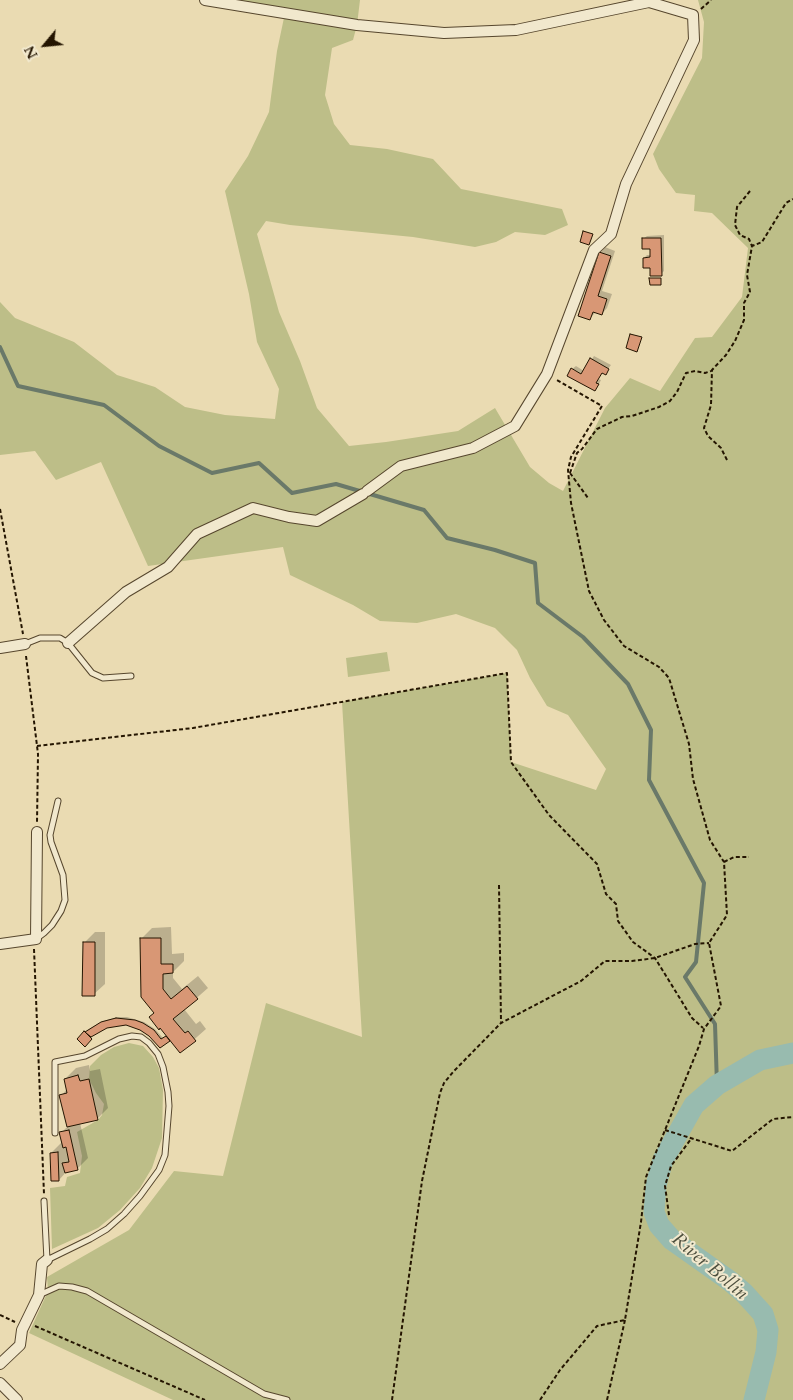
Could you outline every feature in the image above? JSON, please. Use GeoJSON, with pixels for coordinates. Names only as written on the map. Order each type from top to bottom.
{"type":"FeatureCollection","features":[{"type":"Feature","properties":{"kind":"street"},"geometry":{"type":"LineString","coordinates":[[68,643],[126,592],[168,567],[197,534],[253,508],[317,521],[365,493],[401,466],[473,448],[515,426],[548,374],[594,250],[610,234],[626,184],[694,40],[694,15],[649,2],[516,30],[444,34],[357,25],[205,0]]}},
{"type":"Feature","properties":{"kind":"street"},"geometry":{"type":"LineString","coordinates":[[0,648],[25,644]]}},
{"type":"Feature","properties":{"kind":"street"},"geometry":{"type":"LineString","coordinates":[[0,944],[34,939],[37,832]]}},
{"type":"Feature","properties":{"kind":"street"},"geometry":{"type":"LineString","coordinates":[[0,1364],[20,1345],[22,1330],[39,1295],[42,1264],[46,1260]]}},
{"type":"Feature","properties":{"kind":"street"},"geometry":{"type":"LineString","coordinates":[[0,1383],[17,1400]]}},
{"type":"Feature","properties":{"kind":"lane"},"geometry":{"type":"LineString","coordinates":[[25,644],[40,638],[60,638],[68,643],[92,673],[103,678],[131,676]]}},
{"type":"Feature","properties":{"kind":"lane"},"geometry":{"type":"LineString","coordinates":[[34,939],[52,925],[61,911],[65,900],[64,875],[50,835],[58,801]]}},
{"type":"Feature","properties":{"kind":"lane"},"geometry":{"type":"LineString","coordinates":[[44,1201],[46,1260],[107,1229],[140,1196],[159,1170],[165,1155],[168,1092],[163,1067],[158,1054],[150,1043],[141,1037],[132,1036],[119,1039],[85,1056],[55,1062],[55,1133]]}},
{"type":"Feature","properties":{"kind":"lane"},"geometry":{"type":"LineString","coordinates":[[39,1295],[59,1286],[72,1287],[87,1292],[264,1394],[287,1400]]}},
{"type":"Feature","properties":{"kind":"path"},"geometry":{"type":"LineString","coordinates":[[694,15],[711,0]]}},
{"type":"Feature","properties":{"kind":"path"},"geometry":{"type":"LineString","coordinates":[[570,474],[572,462],[577,453],[597,429],[622,417],[632,416],[659,407],[670,401],[677,392],[686,373],[695,371],[705,373],[712,370],[726,355],[735,341],[744,320],[744,303],[750,292],[747,275],[752,246],[749,238],[740,235],[735,225],[737,207],[750,191]]}},
{"type":"Feature","properties":{"kind":"path"},"geometry":{"type":"LineString","coordinates":[[752,246],[762,242],[786,203],[793,199]]}},
{"type":"Feature","properties":{"kind":"path"},"geometry":{"type":"LineString","coordinates":[[712,370],[711,405],[704,428],[727,460]]}},
{"type":"Feature","properties":{"kind":"path"},"geometry":{"type":"LineString","coordinates":[[548,374],[602,406],[571,457],[568,470],[571,503],[589,591],[604,620],[624,646],[659,667],[669,678],[689,744],[693,779],[710,840],[724,862],[727,915],[709,943],[721,1006],[704,1029],[700,1046],[646,1177],[641,1222],[625,1320],[607,1400]]}},
{"type":"Feature","properties":{"kind":"path"},"geometry":{"type":"LineString","coordinates":[[568,470],[588,498]]}},
{"type":"Feature","properties":{"kind":"path"},"geometry":{"type":"LineString","coordinates":[[0,509],[25,644],[37,746],[37,832]]}},
{"type":"Feature","properties":{"kind":"path"},"geometry":{"type":"LineString","coordinates":[[37,746],[192,728],[507,673],[511,762],[549,815],[597,864],[606,894],[616,904],[618,921],[633,942],[655,958],[692,1018],[704,1029]]}},
{"type":"Feature","properties":{"kind":"path"},"geometry":{"type":"LineString","coordinates":[[724,862],[734,856],[749,857]]}},
{"type":"Feature","properties":{"kind":"path"},"geometry":{"type":"LineString","coordinates":[[499,885],[501,1023]]}},
{"type":"Feature","properties":{"kind":"path"},"geometry":{"type":"LineString","coordinates":[[34,939],[44,1201]]}},
{"type":"Feature","properties":{"kind":"path"},"geometry":{"type":"LineString","coordinates":[[392,1400],[422,1181],[440,1093],[444,1084],[453,1072],[501,1023],[581,981],[605,961],[632,961],[655,958],[695,944],[709,943]]}},
{"type":"Feature","properties":{"kind":"path"},"geometry":{"type":"LineString","coordinates":[[665,1130],[732,1151],[774,1119],[793,1117]]}},
{"type":"Feature","properties":{"kind":"path"},"geometry":{"type":"LineString","coordinates":[[669,1215],[665,1186],[671,1166],[691,1139]]}},
{"type":"Feature","properties":{"kind":"path"},"geometry":{"type":"LineString","coordinates":[[0,1316],[25,1323],[205,1400]]}},
{"type":"Feature","properties":{"kind":"path"},"geometry":{"type":"LineString","coordinates":[[540,1400],[560,1370],[597,1326],[625,1320]]}},
{"type":"Feature","properties":{"kind":"green space"},"geometry":{"type":"Polygon","coordinates":[[[205,0],[360,0],[353,40],[332,48],[325,95],[334,124],[350,145],[387,149],[433,159],[461,189],[562,209],[568,225],[545,235],[515,232],[496,242],[475,247],[413,237],[266,221],[257,234],[279,312],[317,408],[349,446],[458,431],[495,408],[530,467],[549,483],[563,491],[605,408],[630,378],[660,391],[695,338],[712,337],[742,297],[748,248],[712,213],[694,211],[695,195],[676,193],[659,169],[653,154],[702,58],[704,22],[698,0],[793,0],[793,1400],[173,1400],[29,1333],[48,1291],[47,1277],[129,1230],[174,1171],[223,1176],[266,1003],[362,1037],[342,702],[507,673],[511,762],[596,790],[606,769],[568,715],[547,706],[530,678],[517,650],[495,628],[456,614],[417,623],[380,621],[353,605],[290,575],[283,547],[148,566],[101,462],[56,480],[35,451],[0,455],[0,302],[15,318],[74,342],[117,375],[155,387],[185,407],[225,415],[275,419],[279,389],[257,342],[249,294],[225,191],[248,156],[269,112],[277,51],[285,13],[205,0]]]}},
{"type":"Feature","properties":{"kind":"green space"},"geometry":{"type":"Polygon","coordinates":[[[387,652],[390,671],[348,677],[346,658],[387,652]]]}},
{"type":"Feature","properties":{"kind":"green space"},"geometry":{"type":"Polygon","coordinates":[[[129,1043],[143,1046],[153,1057],[159,1068],[163,1090],[162,1138],[152,1168],[140,1188],[120,1210],[98,1228],[52,1249],[50,1188],[65,1186],[67,1177],[80,1173],[82,1156],[77,1132],[98,1120],[102,1115],[104,1104],[89,1079],[90,1066],[101,1055],[114,1047],[129,1043]]]}},
{"type":"Feature","properties":{"kind":"building"},"geometry":{"type":"Polygon","coordinates":[[[583,231],[593,234],[589,245],[580,242],[583,231]]]}},
{"type":"Feature","properties":{"kind":"building"},"geometry":{"type":"Polygon","coordinates":[[[642,238],[661,238],[662,276],[650,276],[650,268],[643,268],[643,258],[650,257],[650,249],[642,249],[642,238]]]}},
{"type":"Feature","properties":{"kind":"building"},"geometry":{"type":"Polygon","coordinates":[[[599,252],[611,256],[598,296],[607,299],[602,315],[593,312],[590,320],[578,316],[599,252]]]}},
{"type":"Feature","properties":{"kind":"building"},"geometry":{"type":"Polygon","coordinates":[[[649,278],[661,278],[661,285],[650,285],[649,278]]]}},
{"type":"Feature","properties":{"kind":"building"},"geometry":{"type":"Polygon","coordinates":[[[630,334],[642,337],[637,352],[626,348],[630,334]]]}},
{"type":"Feature","properties":{"kind":"building"},"geometry":{"type":"Polygon","coordinates":[[[590,358],[609,369],[606,375],[602,373],[596,383],[599,384],[595,391],[567,376],[571,368],[581,374],[590,358]]]}},
{"type":"Feature","properties":{"kind":"building"},"geometry":{"type":"Polygon","coordinates":[[[140,938],[161,938],[161,964],[173,964],[173,973],[163,974],[163,989],[171,999],[187,986],[198,999],[173,1019],[185,1033],[188,1031],[196,1041],[180,1053],[149,1017],[154,1013],[141,997],[140,938]]]}},
{"type":"Feature","properties":{"kind":"building"},"geometry":{"type":"Polygon","coordinates":[[[83,942],[95,942],[95,996],[82,996],[83,942]]]}},
{"type":"Feature","properties":{"kind":"building"},"geometry":{"type":"Polygon","coordinates":[[[116,1018],[143,1023],[154,1030],[161,1039],[166,1036],[170,1041],[160,1048],[149,1036],[140,1030],[126,1025],[107,1028],[91,1037],[85,1032],[101,1022],[116,1018]]]}},
{"type":"Feature","properties":{"kind":"building"},"geometry":{"type":"Polygon","coordinates":[[[84,1031],[92,1039],[85,1047],[77,1039],[84,1031]]]}},
{"type":"Feature","properties":{"kind":"building"},"geometry":{"type":"Polygon","coordinates":[[[78,1075],[80,1081],[89,1079],[98,1120],[67,1127],[59,1095],[67,1093],[64,1079],[78,1075]]]}},
{"type":"Feature","properties":{"kind":"building"},"geometry":{"type":"Polygon","coordinates":[[[69,1130],[78,1170],[65,1173],[62,1163],[69,1162],[66,1147],[63,1148],[59,1132],[69,1130]]]}},
{"type":"Feature","properties":{"kind":"building"},"geometry":{"type":"Polygon","coordinates":[[[58,1152],[59,1181],[51,1181],[50,1153],[58,1152]]]}},
{"type":"Feature","properties":{"kind":"waterway"},"geometry":{"type":"LineString","coordinates":[[0,347],[18,386],[104,405],[159,446],[212,473],[259,463],[292,493],[336,484],[424,510],[447,538],[495,550],[535,563],[538,603],[583,637],[628,684],[651,730],[649,780],[704,883],[696,962],[685,977],[715,1024],[717,1085]]}},
{"type":"Feature","properties":{"kind":"waterway","name":"River Bollin"},"geometry":{"type":"LineString","coordinates":[[754,1400],[766,1352],[768,1330],[763,1314],[730,1281],[672,1240],[659,1225],[654,1212],[656,1185],[663,1160],[694,1105],[717,1085],[760,1060],[793,1053]]}}]}
